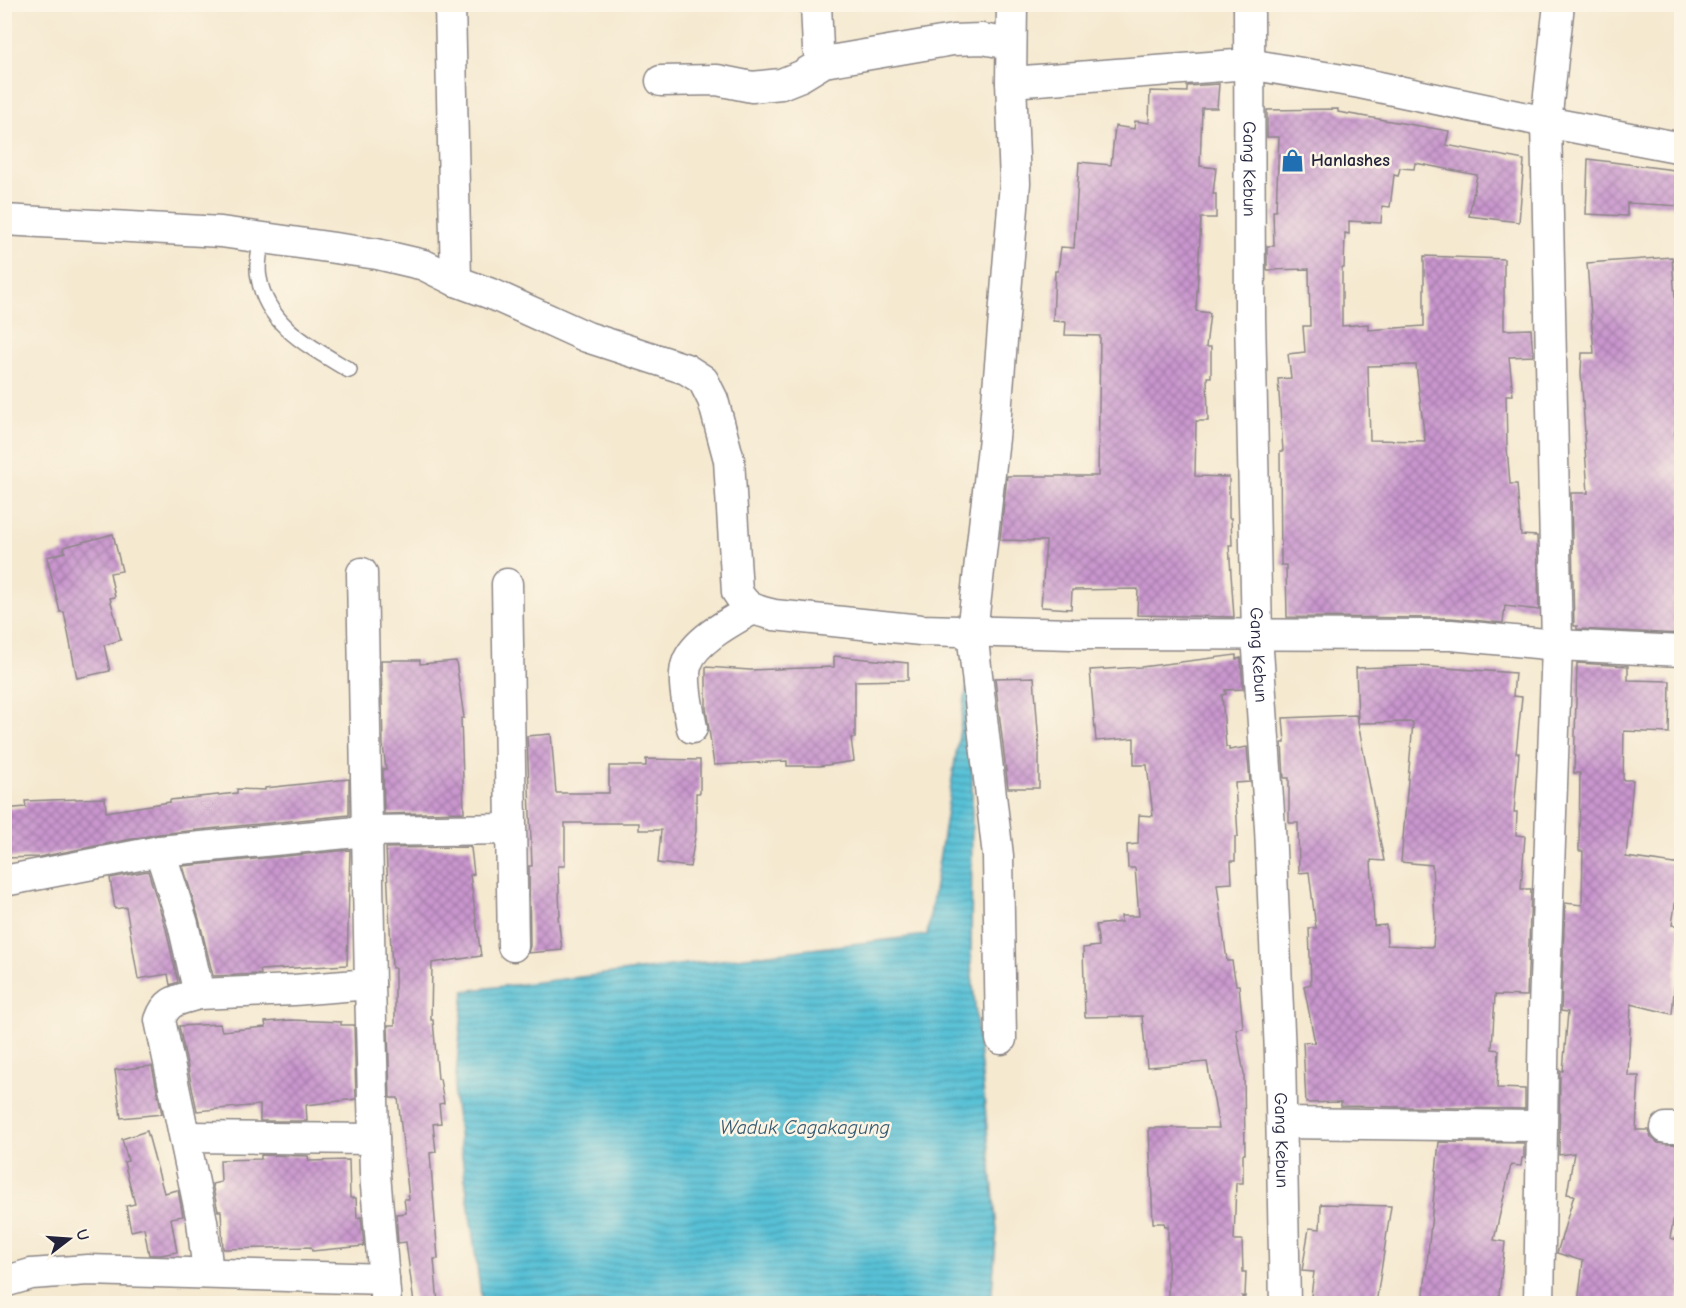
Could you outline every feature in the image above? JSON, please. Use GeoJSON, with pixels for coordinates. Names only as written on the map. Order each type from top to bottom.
{"type":"FeatureCollection","features":[{"type":"Feature","properties":{"kind":"street"},"geometry":{"type":"LineString","coordinates":[[450,4],[456,281]]}},
{"type":"Feature","properties":{"kind":"street"},"geometry":{"type":"LineString","coordinates":[[816,4],[818,49],[824,62]]}},
{"type":"Feature","properties":{"kind":"street"},"geometry":{"type":"LineString","coordinates":[[1001,1039],[998,856],[972,632],[994,438],[1014,183],[1011,82],[1012,4]]}},
{"type":"Feature","properties":{"kind":"street","name":"Gang Kebun"},"geometry":{"type":"LineString","coordinates":[[1249,4],[1250,327],[1257,635],[1270,828],[1282,1123],[1285,1304]]}},
{"type":"Feature","properties":{"kind":"street"},"geometry":{"type":"LineString","coordinates":[[1539,1304],[1541,1126],[1557,645],[1546,122],[1559,4]]}},
{"type":"Feature","properties":{"kind":"street"},"geometry":{"type":"LineString","coordinates":[[661,81],[717,80],[752,87],[781,84],[801,76],[824,62],[953,40],[982,39],[1011,44]]}},
{"type":"Feature","properties":{"kind":"street"},"geometry":{"type":"LineString","coordinates":[[1011,82],[1249,64],[1360,83],[1682,148]]}},
{"type":"Feature","properties":{"kind":"street"},"geometry":{"type":"LineString","coordinates":[[4,220],[221,232],[377,254],[424,266],[587,337],[686,369],[703,380],[713,400],[729,460],[737,592],[751,610],[774,615],[921,630],[1257,635],[1451,635],[1557,645],[1682,651]]}},
{"type":"Feature","properties":{"kind":"street"},"geometry":{"type":"LineString","coordinates":[[4,1282],[31,1274],[88,1270],[208,1273],[385,1291],[374,1138],[362,573]]}},
{"type":"Feature","properties":{"kind":"street"},"geometry":{"type":"LineString","coordinates":[[507,584],[513,946]]}},
{"type":"Feature","properties":{"kind":"street"},"geometry":{"type":"LineString","coordinates":[[692,728],[686,686],[687,663],[704,640],[751,610]]}},
{"type":"Feature","properties":{"kind":"street"},"geometry":{"type":"LineString","coordinates":[[4,881],[160,851],[367,831],[510,829]]}},
{"type":"Feature","properties":{"kind":"street"},"geometry":{"type":"LineString","coordinates":[[160,851],[183,924],[199,994]]}},
{"type":"Feature","properties":{"kind":"street"},"geometry":{"type":"LineString","coordinates":[[208,1273],[202,1221],[160,1020],[164,1010],[169,1003],[199,994],[370,984]]}},
{"type":"Feature","properties":{"kind":"street"},"geometry":{"type":"LineString","coordinates":[[1282,1123],[1541,1126]]}},
{"type":"Feature","properties":{"kind":"street"},"geometry":{"type":"LineString","coordinates":[[186,1137],[374,1138]]}},
{"type":"Feature","properties":{"kind":"lane"},"geometry":{"type":"LineString","coordinates":[[262,237],[258,276],[262,294],[279,323],[298,339],[349,370]]}},
{"type":"Feature","properties":{"kind":"water","name":"Waduk Cagakagung"},"geometry":{"type":"Polygon","coordinates":[[[973,648],[971,964],[997,1230],[991,1303],[482,1303],[454,1097],[464,991],[927,935],[973,648]]]}},
{"type":"Feature","properties":{"kind":"building"},"geometry":{"type":"Polygon","coordinates":[[[1219,84],[1217,108],[1202,108],[1200,166],[1216,168],[1213,194],[1216,194],[1216,218],[1201,218],[1196,311],[1210,313],[1206,347],[1211,347],[1211,377],[1207,377],[1208,421],[1196,421],[1195,476],[1229,477],[1229,518],[1231,518],[1232,545],[1229,545],[1234,617],[1137,615],[1138,589],[1072,590],[1071,609],[1041,607],[1046,541],[1000,540],[1007,476],[1098,476],[1100,336],[1065,335],[1066,322],[1053,321],[1055,271],[1058,271],[1061,247],[1074,248],[1079,162],[1111,165],[1115,126],[1134,129],[1135,121],[1149,123],[1150,91],[1187,92],[1187,86],[1219,84]]]}},
{"type":"Feature","properties":{"kind":"building"},"geometry":{"type":"Polygon","coordinates":[[[1338,109],[1338,112],[1449,131],[1446,145],[1524,160],[1519,222],[1469,216],[1477,175],[1415,163],[1414,169],[1400,168],[1398,176],[1394,175],[1390,207],[1382,206],[1381,223],[1349,221],[1349,234],[1345,233],[1344,268],[1342,268],[1342,326],[1368,324],[1368,330],[1424,326],[1424,256],[1504,259],[1504,330],[1531,329],[1533,356],[1509,357],[1513,395],[1506,395],[1507,448],[1510,484],[1517,484],[1521,535],[1537,536],[1539,610],[1505,606],[1503,623],[1451,618],[1287,617],[1286,565],[1281,565],[1280,451],[1283,451],[1278,379],[1291,378],[1288,354],[1305,352],[1303,326],[1310,326],[1309,269],[1267,270],[1267,246],[1274,246],[1273,211],[1276,211],[1279,137],[1267,137],[1267,110],[1338,109]],[[1416,365],[1368,366],[1370,440],[1425,441],[1416,365]]]}},
{"type":"Feature","properties":{"kind":"building"},"geometry":{"type":"Polygon","coordinates":[[[1588,159],[1682,171],[1682,206],[1627,203],[1627,216],[1586,214],[1588,159]]]}},
{"type":"Feature","properties":{"kind":"building"},"geometry":{"type":"Polygon","coordinates":[[[1672,257],[1679,354],[1677,355],[1675,434],[1680,433],[1682,452],[1682,634],[1577,629],[1577,626],[1574,626],[1571,493],[1588,493],[1581,372],[1582,353],[1594,353],[1587,263],[1672,257]]]}},
{"type":"Feature","properties":{"kind":"building"},"geometry":{"type":"Polygon","coordinates":[[[113,534],[122,571],[110,573],[115,597],[110,598],[121,640],[104,645],[110,671],[77,678],[64,612],[60,612],[47,557],[65,552],[64,547],[113,534]]]}},
{"type":"Feature","properties":{"kind":"building"},"geometry":{"type":"Polygon","coordinates":[[[1236,655],[1236,659],[1241,658],[1243,689],[1225,690],[1226,694],[1222,695],[1226,747],[1229,747],[1229,750],[1247,747],[1250,782],[1235,783],[1238,837],[1235,837],[1235,861],[1231,861],[1232,883],[1217,884],[1227,961],[1232,961],[1236,985],[1239,985],[1243,1028],[1236,1029],[1244,1074],[1245,1154],[1243,1154],[1243,1183],[1236,1183],[1234,1240],[1242,1240],[1243,1272],[1246,1272],[1245,1297],[1242,1296],[1242,1304],[1168,1304],[1168,1226],[1164,1223],[1153,1223],[1149,1128],[1219,1128],[1207,1062],[1147,1067],[1142,1016],[1085,1017],[1083,948],[1099,946],[1096,925],[1121,922],[1121,916],[1139,916],[1135,868],[1128,868],[1127,845],[1138,844],[1139,815],[1153,816],[1147,765],[1134,765],[1134,738],[1096,741],[1090,670],[1141,667],[1236,655]]]}},
{"type":"Feature","properties":{"kind":"building"},"geometry":{"type":"Polygon","coordinates":[[[834,656],[908,663],[908,680],[855,681],[855,738],[851,738],[854,761],[820,766],[787,766],[787,761],[714,765],[706,708],[706,667],[750,670],[834,667],[834,656]]]}},
{"type":"Feature","properties":{"kind":"building"},"geometry":{"type":"Polygon","coordinates":[[[381,660],[420,660],[420,664],[456,661],[464,718],[461,718],[464,812],[384,814],[383,769],[386,769],[383,745],[381,660]]]}},
{"type":"Feature","properties":{"kind":"building"},"geometry":{"type":"Polygon","coordinates":[[[1577,663],[1628,666],[1628,680],[1670,681],[1669,733],[1624,731],[1623,780],[1633,780],[1626,857],[1681,865],[1672,925],[1680,926],[1672,1014],[1631,1004],[1628,1076],[1639,1076],[1636,1130],[1649,1130],[1651,1137],[1658,1143],[1682,1145],[1682,1175],[1670,1238],[1682,1241],[1682,1284],[1677,1304],[1578,1304],[1583,1261],[1557,1253],[1574,1195],[1567,1194],[1574,1153],[1559,1155],[1560,1071],[1563,1071],[1568,1012],[1561,1011],[1565,903],[1582,905],[1583,851],[1579,851],[1580,773],[1574,773],[1577,663]]]}},
{"type":"Feature","properties":{"kind":"building"},"geometry":{"type":"Polygon","coordinates":[[[1418,666],[1515,673],[1513,696],[1522,697],[1516,753],[1519,753],[1514,812],[1517,812],[1516,835],[1525,836],[1521,889],[1531,889],[1527,996],[1495,995],[1492,1049],[1499,1050],[1497,1088],[1525,1089],[1525,1109],[1341,1106],[1341,1102],[1306,1103],[1303,1042],[1315,1043],[1304,986],[1311,984],[1309,928],[1316,928],[1309,872],[1299,873],[1298,823],[1289,823],[1289,778],[1284,778],[1283,718],[1356,715],[1358,722],[1356,668],[1418,666]],[[1413,722],[1358,723],[1384,861],[1371,860],[1374,926],[1386,925],[1387,945],[1433,947],[1435,920],[1432,865],[1401,862],[1413,722]]]}},
{"type":"Feature","properties":{"kind":"building"},"geometry":{"type":"Polygon","coordinates":[[[1034,677],[1039,745],[1039,788],[1008,788],[995,678],[1034,677]]]}},
{"type":"Feature","properties":{"kind":"building"},"geometry":{"type":"Polygon","coordinates":[[[551,734],[556,793],[609,793],[609,766],[646,766],[646,759],[700,760],[700,793],[696,793],[696,831],[690,867],[658,863],[661,830],[639,830],[639,823],[565,823],[565,866],[558,866],[560,916],[558,916],[562,950],[528,953],[530,946],[529,866],[532,866],[527,736],[551,734]]]}},
{"type":"Feature","properties":{"kind":"building"},"geometry":{"type":"Polygon","coordinates":[[[349,779],[349,815],[158,834],[39,857],[4,858],[4,809],[26,807],[25,801],[105,798],[106,812],[170,802],[170,800],[237,793],[237,789],[265,790],[265,788],[349,779]]]}},
{"type":"Feature","properties":{"kind":"building"},"geometry":{"type":"Polygon","coordinates":[[[386,848],[471,848],[474,874],[470,875],[481,956],[432,963],[431,1020],[433,1020],[438,1079],[440,1079],[444,1103],[439,1104],[441,1123],[433,1124],[436,1152],[430,1153],[438,1259],[434,1259],[438,1304],[414,1304],[406,1242],[398,1243],[396,1214],[406,1213],[404,1199],[409,1199],[398,1098],[390,1098],[388,1025],[395,1025],[395,968],[392,968],[386,848]]]}},
{"type":"Feature","properties":{"kind":"building"},"geometry":{"type":"Polygon","coordinates":[[[350,850],[347,965],[260,970],[261,974],[213,976],[183,866],[350,850]]]}},
{"type":"Feature","properties":{"kind":"building"},"geometry":{"type":"Polygon","coordinates":[[[148,871],[166,929],[178,982],[170,985],[168,974],[138,979],[126,907],[115,909],[110,878],[148,871]]]}},
{"type":"Feature","properties":{"kind":"building"},"geometry":{"type":"Polygon","coordinates":[[[291,1020],[341,1022],[341,1025],[354,1025],[356,1099],[306,1105],[307,1121],[260,1121],[260,1105],[197,1111],[179,1026],[220,1024],[222,1031],[266,1027],[265,1022],[291,1020]]]}},
{"type":"Feature","properties":{"kind":"building"},"geometry":{"type":"Polygon","coordinates":[[[152,1066],[162,1114],[121,1118],[115,1070],[152,1066]]]}},
{"type":"Feature","properties":{"kind":"building"},"geometry":{"type":"Polygon","coordinates":[[[147,1131],[164,1193],[178,1190],[183,1216],[171,1218],[177,1252],[161,1255],[149,1255],[144,1228],[131,1231],[126,1206],[135,1204],[124,1162],[128,1161],[122,1139],[147,1131]]]}},
{"type":"Feature","properties":{"kind":"building"},"geometry":{"type":"Polygon","coordinates":[[[1439,1142],[1524,1143],[1524,1158],[1522,1158],[1521,1166],[1511,1165],[1494,1240],[1505,1242],[1498,1304],[1423,1304],[1439,1142]]]}},
{"type":"Feature","properties":{"kind":"building"},"geometry":{"type":"Polygon","coordinates":[[[261,1155],[308,1156],[309,1161],[349,1160],[350,1198],[356,1198],[357,1218],[361,1217],[364,1246],[312,1251],[311,1247],[223,1249],[221,1211],[218,1211],[212,1184],[221,1182],[220,1160],[261,1159],[261,1155]]]}},
{"type":"Feature","properties":{"kind":"building"},"geometry":{"type":"Polygon","coordinates":[[[1321,1204],[1391,1206],[1376,1304],[1310,1304],[1314,1272],[1302,1271],[1309,1228],[1320,1229],[1321,1204]]]}},
{"type":"Feature","properties":{"kind":"place","name":"Hanlashes"},"geometry":{"type":"Point","coordinates":[1293,160]}}]}
